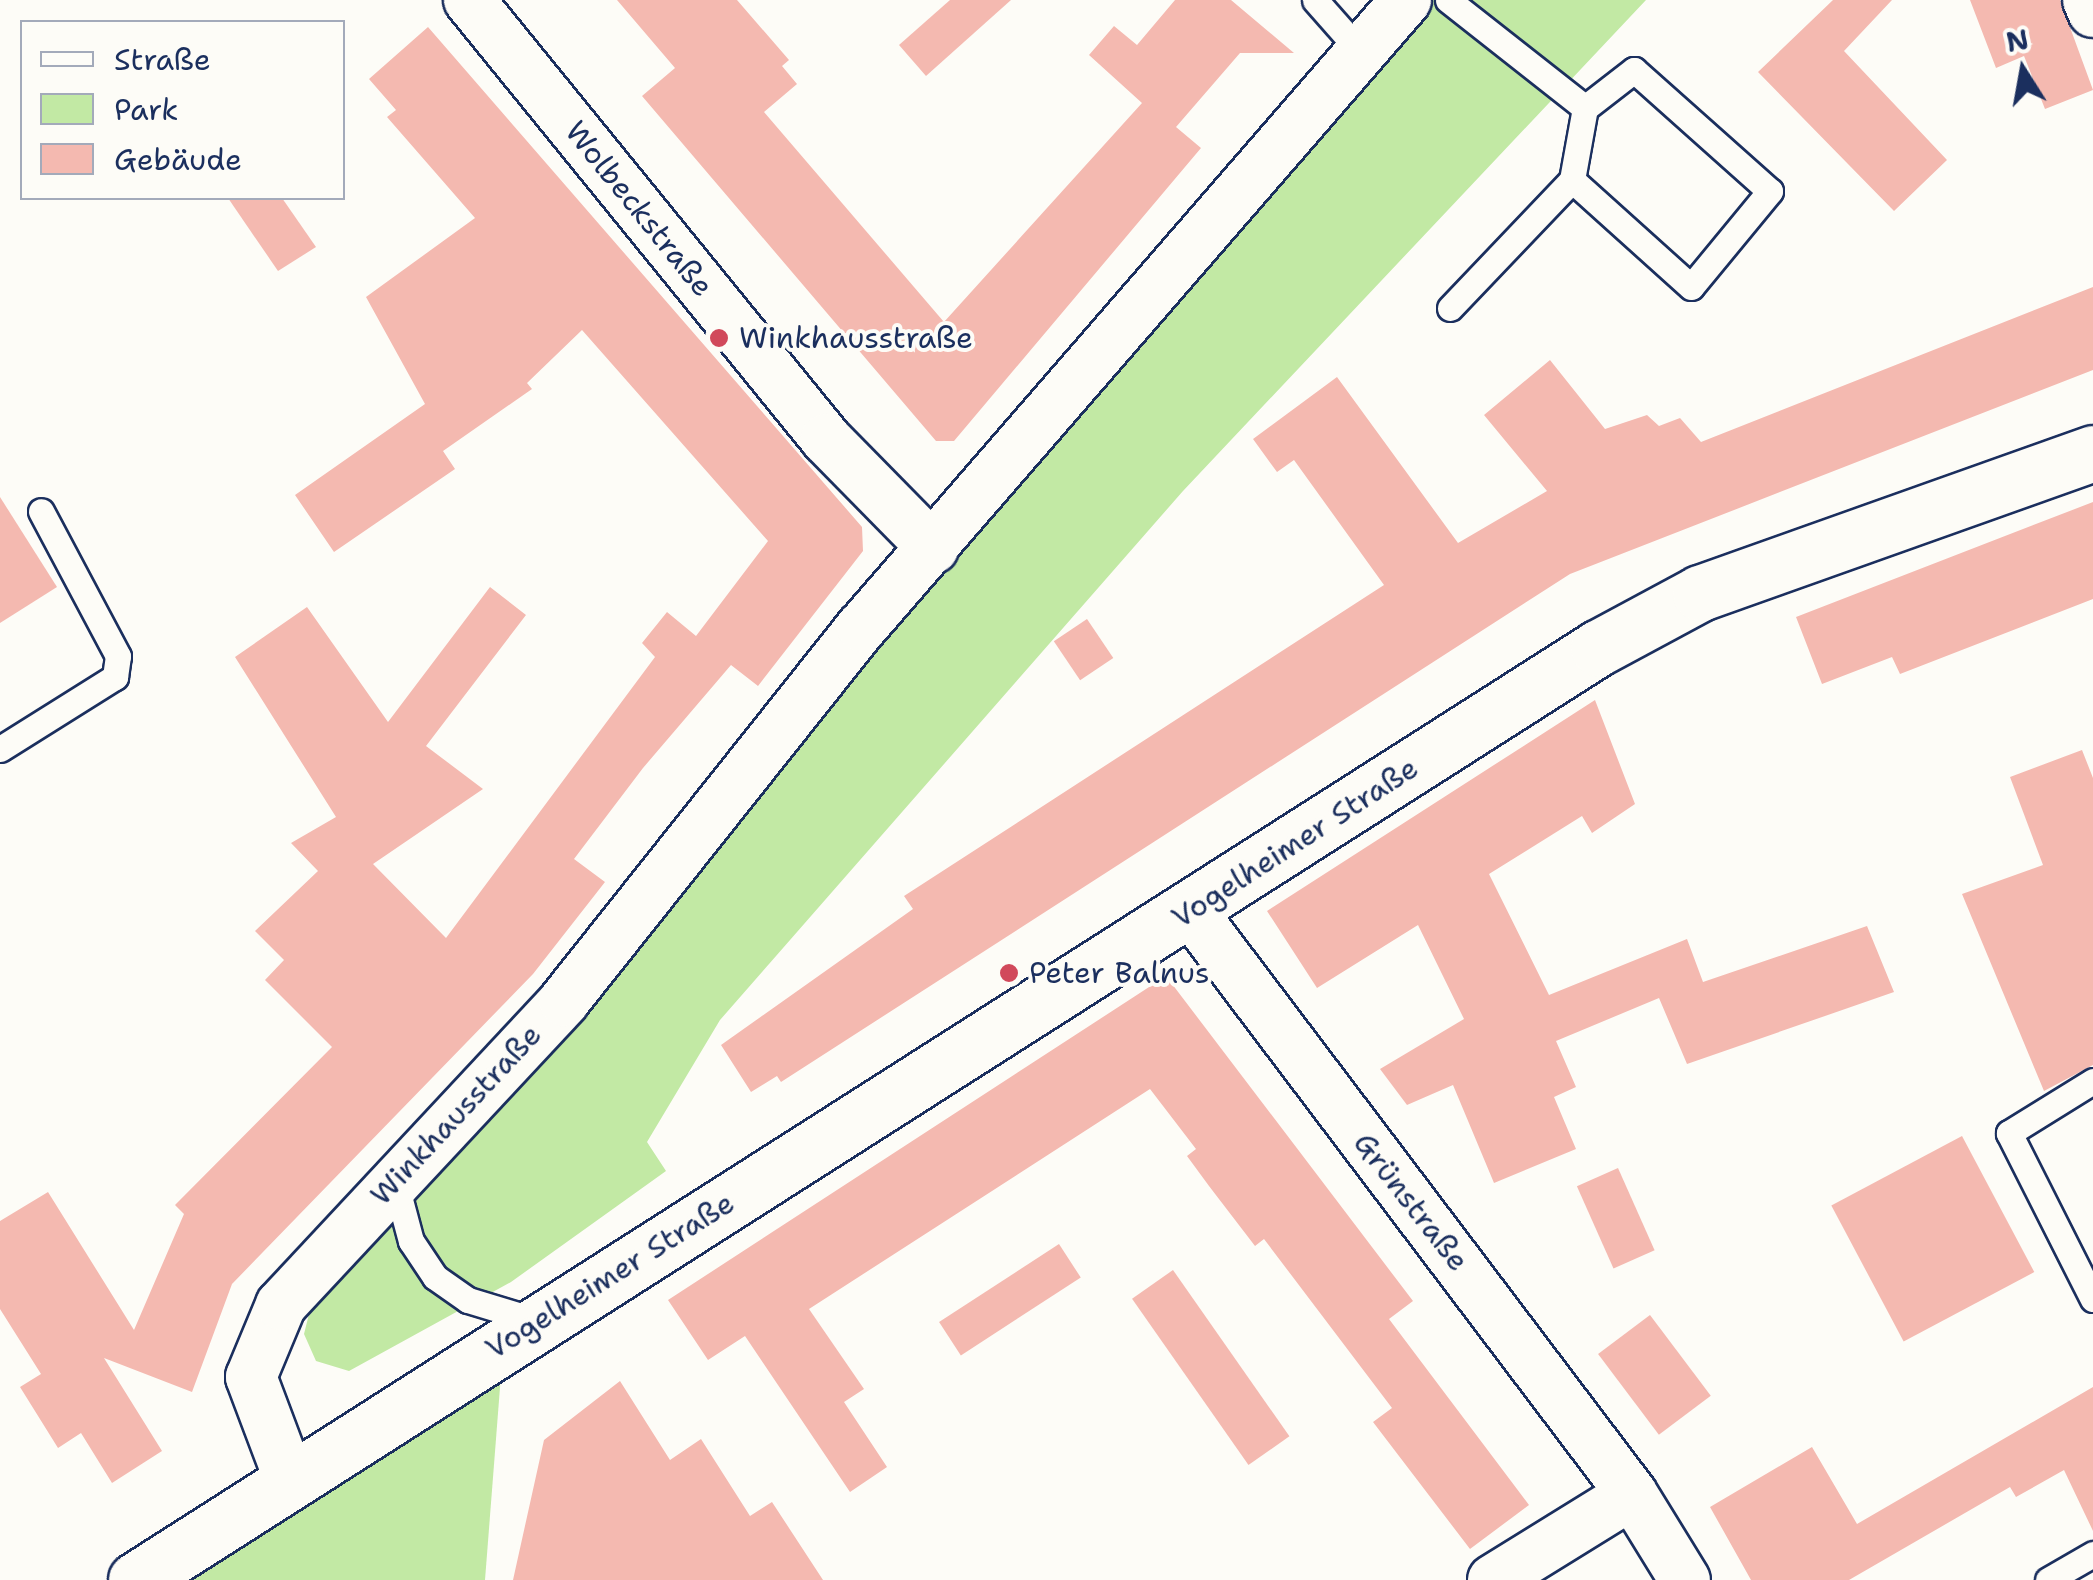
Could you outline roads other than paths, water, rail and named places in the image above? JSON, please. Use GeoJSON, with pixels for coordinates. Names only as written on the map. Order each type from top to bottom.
{"type":"FeatureCollection","features":[{"type":"Feature","properties":{"kind":"main road","name":"Vogelheimer Straße"},"geometry":{"type":"LineString","coordinates":[[136,1580],[289,1478],[1598,648],[1700,592],[2093,452]]}},
{"type":"Feature","properties":{"kind":"street","name":"Wolbeckstraße"},"geometry":{"type":"LineString","coordinates":[[468,0],[815,426],[933,548]]}},
{"type":"Feature","properties":{"kind":"street","name":"Winkhausstraße"},"geometry":{"type":"LineString","coordinates":[[289,1478],[259,1416],[251,1377],[281,1305],[564,1001],[933,548],[1406,0]]}},
{"type":"Feature","properties":{"kind":"street"},"geometry":{"type":"LineString","coordinates":[[2088,0],[2093,12]]}},
{"type":"Feature","properties":{"kind":"street","name":"Grünstraße"},"geometry":{"type":"LineString","coordinates":[[1190,910],[1632,1494],[1685,1580]]}},
{"type":"Feature","properties":{"kind":"street"},"geometry":{"type":"LineString","coordinates":[[1493,1580],[1632,1494]]}},
{"type":"Feature","properties":{"kind":"lane"},"geometry":{"type":"LineString","coordinates":[[1315,0],[1360,52]]}},
{"type":"Feature","properties":{"kind":"lane"},"geometry":{"type":"LineString","coordinates":[[1448,0],[1585,108]]}},
{"type":"Feature","properties":{"kind":"lane"},"geometry":{"type":"LineString","coordinates":[[1450,308],[1572,180],[1585,108],[1634,70],[1770,191],[1691,287],[1572,180]]}},
{"type":"Feature","properties":{"kind":"lane"},"geometry":{"type":"LineString","coordinates":[[0,748],[115,678],[118,656],[40,511]]}},
{"type":"Feature","properties":{"kind":"lane"},"geometry":{"type":"LineString","coordinates":[[2093,1081],[2008,1133],[2093,1298]]}},
{"type":"Feature","properties":{"kind":"lane"},"geometry":{"type":"LineString","coordinates":[[395,1180],[412,1242],[434,1277],[468,1300],[538,1322]]}},
{"type":"Feature","properties":{"kind":"lane"},"geometry":{"type":"LineString","coordinates":[[2048,1580],[2093,1554]]}},
{"type":"Feature","properties":{"kind":"place","name":"Winkhausstraße"},"geometry":{"type":"Point","coordinates":[719,338]}},
{"type":"Feature","properties":{"kind":"place","name":"Peter Balnus"},"geometry":{"type":"Point","coordinates":[1009,973]}}]}
